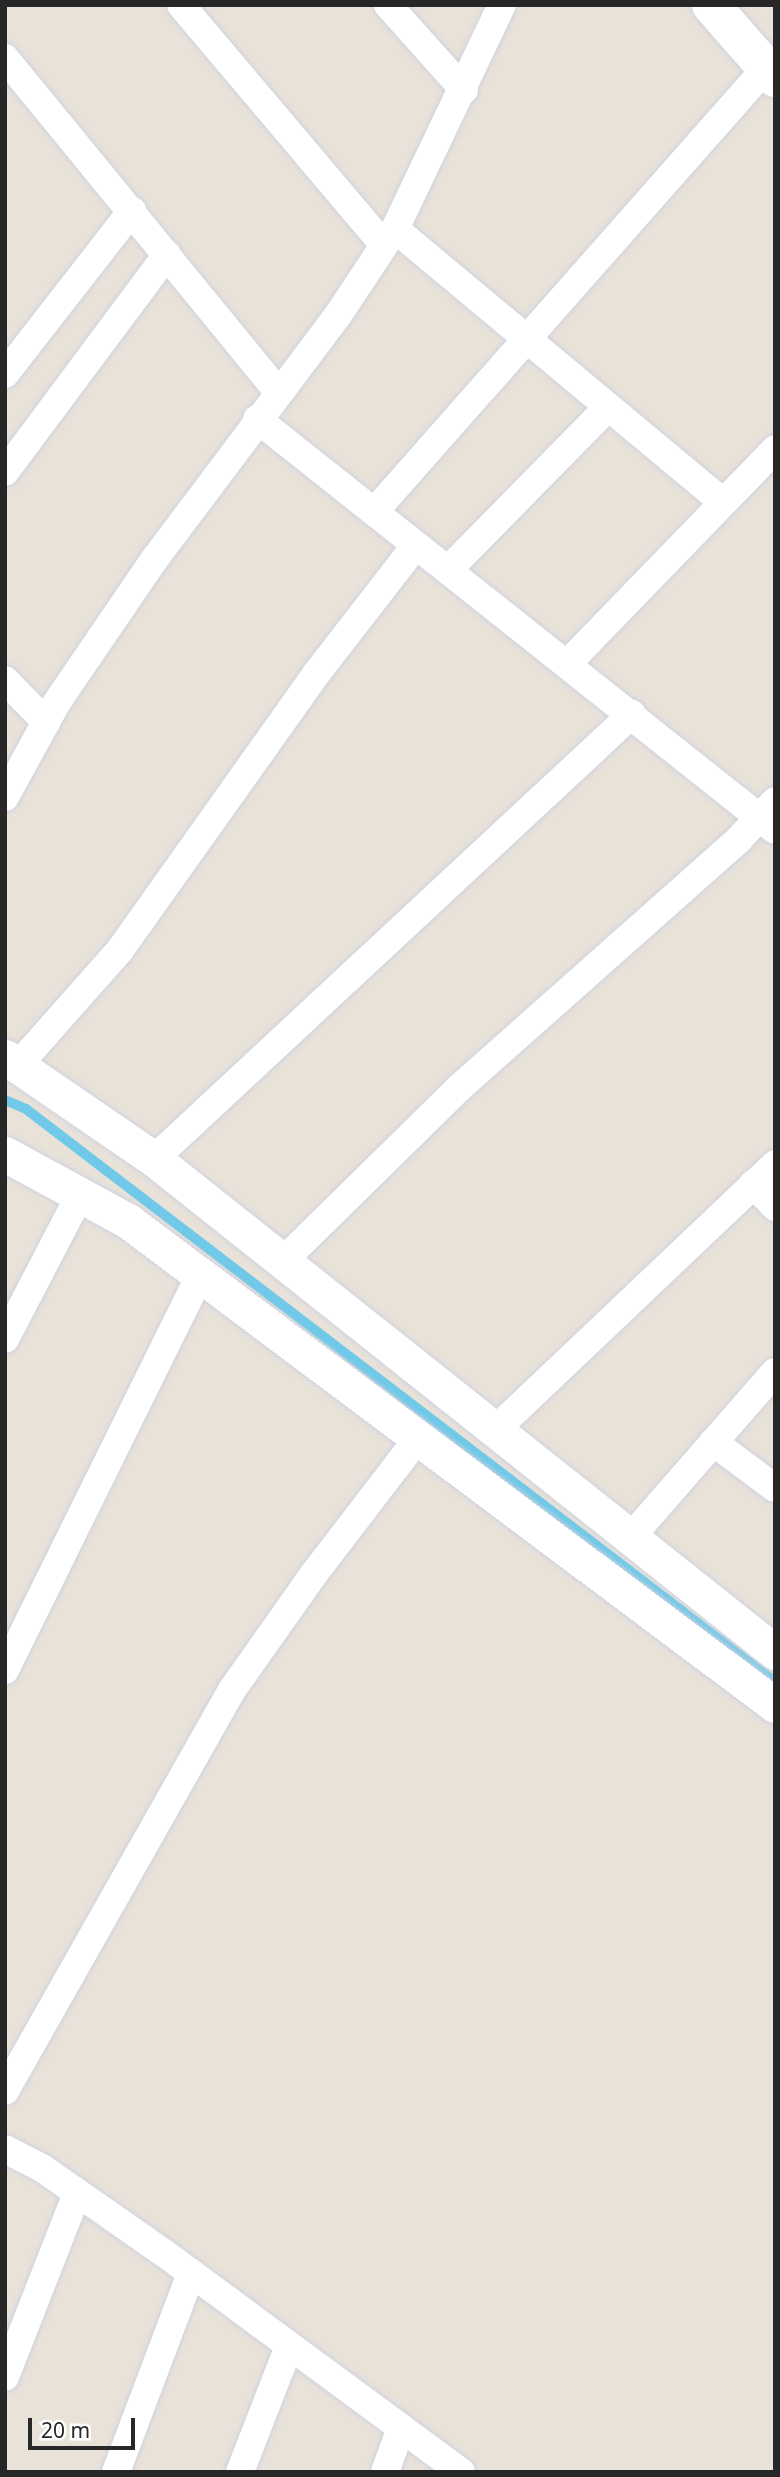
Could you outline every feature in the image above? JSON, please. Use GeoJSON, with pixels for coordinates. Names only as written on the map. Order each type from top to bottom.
{"type":"FeatureCollection","features":[{"type":"Feature","properties":{"kind":"main road"},"geometry":{"type":"LineString","coordinates":[[711,5],[770,73]]}},
{"type":"Feature","properties":{"kind":"street"},"geometry":{"type":"LineString","coordinates":[[181,5],[389,237],[527,340],[723,502]]}},
{"type":"Feature","properties":{"kind":"street"},"geometry":{"type":"LineString","coordinates":[[388,5],[464,90]]}},
{"type":"Feature","properties":{"kind":"street"},"geometry":{"type":"LineString","coordinates":[[5,796],[46,722],[154,560],[389,237],[464,90],[502,5]]}},
{"type":"Feature","properties":{"kind":"street"},"geometry":{"type":"LineString","coordinates":[[5,58],[278,392]]}},
{"type":"Feature","properties":{"kind":"street"},"geometry":{"type":"LineString","coordinates":[[374,512],[770,73]]}},
{"type":"Feature","properties":{"kind":"street"},"geometry":{"type":"LineString","coordinates":[[5,374],[132,211]]}},
{"type":"Feature","properties":{"kind":"street"},"geometry":{"type":"LineString","coordinates":[[5,472],[167,255]]}},
{"type":"Feature","properties":{"kind":"street"},"geometry":{"type":"LineString","coordinates":[[448,570],[608,407]]}},
{"type":"Feature","properties":{"kind":"street"},"geometry":{"type":"LineString","coordinates":[[257,419],[632,714],[770,815],[459,1088],[284,1260]]}},
{"type":"Feature","properties":{"kind":"street"},"geometry":{"type":"LineString","coordinates":[[568,664],[775,449]]}},
{"type":"Feature","properties":{"kind":"street"},"geometry":{"type":"LineString","coordinates":[[416,545],[316,674],[120,950],[12,1060],[154,1159],[775,1652]]}},
{"type":"Feature","properties":{"kind":"street"},"geometry":{"type":"LineString","coordinates":[[5,680],[46,722]]}},
{"type":"Feature","properties":{"kind":"street"},"geometry":{"type":"LineString","coordinates":[[154,1159],[632,714]]}},
{"type":"Feature","properties":{"kind":"street"},"geometry":{"type":"LineString","coordinates":[[5,1154],[128,1221],[775,1705]]}},
{"type":"Feature","properties":{"kind":"street"},"geometry":{"type":"LineString","coordinates":[[494,1431],[775,1164]]}},
{"type":"Feature","properties":{"kind":"street"},"geometry":{"type":"LineString","coordinates":[[753,1184],[775,1207]]}},
{"type":"Feature","properties":{"kind":"street"},"geometry":{"type":"LineString","coordinates":[[5,1339],[79,1195]]}},
{"type":"Feature","properties":{"kind":"street"},"geometry":{"type":"LineString","coordinates":[[5,1670],[201,1275]]}},
{"type":"Feature","properties":{"kind":"street"},"geometry":{"type":"LineString","coordinates":[[630,1538],[775,1372]]}},
{"type":"Feature","properties":{"kind":"street"},"geometry":{"type":"LineString","coordinates":[[5,2091],[232,1690],[313,1575],[418,1438]]}},
{"type":"Feature","properties":{"kind":"street"},"geometry":{"type":"LineString","coordinates":[[713,1442],[775,1488]]}},
{"type":"Feature","properties":{"kind":"street"},"geometry":{"type":"LineString","coordinates":[[5,2149],[77,2193],[191,2273],[461,2472]]}},
{"type":"Feature","properties":{"kind":"street"},"geometry":{"type":"LineString","coordinates":[[5,2377],[77,2193]]}},
{"type":"Feature","properties":{"kind":"street"},"geometry":{"type":"LineString","coordinates":[[116,2472],[191,2273]]}},
{"type":"Feature","properties":{"kind":"street"},"geometry":{"type":"LineString","coordinates":[[240,2472],[289,2346]]}},
{"type":"Feature","properties":{"kind":"street"},"geometry":{"type":"LineString","coordinates":[[385,2472],[401,2428]]}},
{"type":"Feature","properties":{"kind":"waterway"},"geometry":{"type":"LineString","coordinates":[[5,1100],[26,1109],[775,1682]]}}]}
